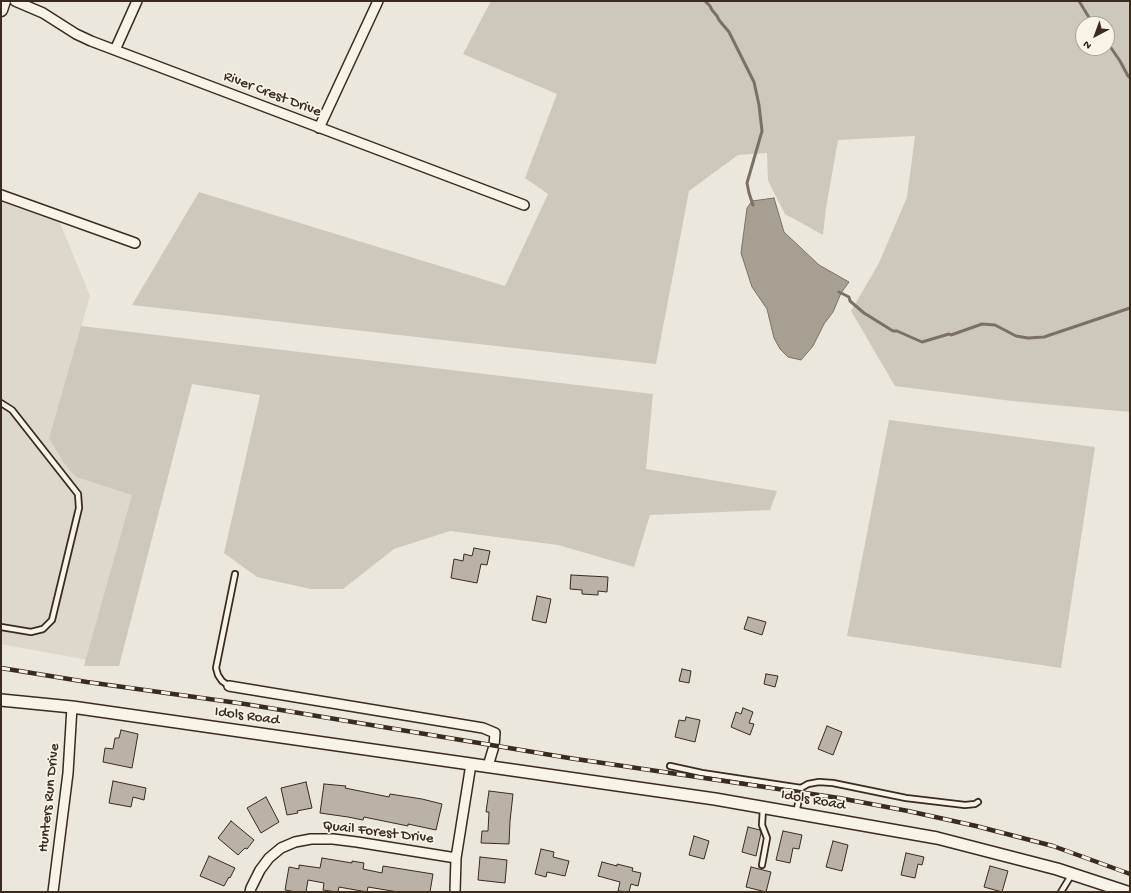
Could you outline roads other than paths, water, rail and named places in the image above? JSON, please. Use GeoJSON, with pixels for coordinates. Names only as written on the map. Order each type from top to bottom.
{"type":"FeatureCollection","features":[{"type":"Feature","properties":{"kind":"main road"},"geometry":{"type":"LineString","coordinates":[[1,10],[4,1]]}},
{"type":"Feature","properties":{"kind":"street","name":"River Crest Drive"},"geometry":{"type":"LineString","coordinates":[[15,1],[43,13],[86,39],[524,205]]}},
{"type":"Feature","properties":{"kind":"street"},"geometry":{"type":"LineString","coordinates":[[115,50],[137,1]]}},
{"type":"Feature","properties":{"kind":"street"},"geometry":{"type":"LineString","coordinates":[[319,128],[378,1]]}},
{"type":"Feature","properties":{"kind":"street"},"geometry":{"type":"LineString","coordinates":[[1,196],[135,244]]}},
{"type":"Feature","properties":{"kind":"street","name":"Idols Road"},"geometry":{"type":"LineString","coordinates":[[228,686],[483,728],[496,733],[488,766]]}},
{"type":"Feature","properties":{"kind":"street","name":"Idols Road"},"geometry":{"type":"LineString","coordinates":[[1,700],[72,707],[715,799],[937,838],[1057,869],[1127,892]]}},
{"type":"Feature","properties":{"kind":"street","name":"Hunters Run Drive"},"geometry":{"type":"LineString","coordinates":[[53,892],[68,773],[72,707]]}},
{"type":"Feature","properties":{"kind":"street"},"geometry":{"type":"LineString","coordinates":[[456,892],[456,858],[471,764]]}},
{"type":"Feature","properties":{"kind":"street","name":"Quail Forest Drive"},"geometry":{"type":"LineString","coordinates":[[250,892],[260,870],[269,858],[282,848],[295,842],[311,839],[333,839],[356,842],[456,858]]}},
{"type":"Feature","properties":{"kind":"lane"},"geometry":{"type":"LineString","coordinates":[[1,403],[12,410],[78,494],[79,508],[52,620],[42,629],[31,632],[1,627]]}},
{"type":"Feature","properties":{"kind":"lane"},"geometry":{"type":"LineString","coordinates":[[228,686],[222,681],[216,668],[235,574]]}},
{"type":"Feature","properties":{"kind":"lane"},"geometry":{"type":"LineString","coordinates":[[670,766],[702,773],[801,788],[808,784],[826,782],[906,798],[966,805],[978,802]]}},
{"type":"Feature","properties":{"kind":"lane"},"geometry":{"type":"LineString","coordinates":[[796,814],[801,788]]}},
{"type":"Feature","properties":{"kind":"lane"},"geometry":{"type":"LineString","coordinates":[[762,865],[766,838],[762,825],[763,808]]}},
{"type":"Feature","properties":{"kind":"lane"},"geometry":{"type":"LineString","coordinates":[[1061,892],[1072,874]]}},
{"type":"Feature","properties":{"kind":"waterway"},"geometry":{"type":"LineString","coordinates":[[705,1],[729,32],[754,82],[759,105],[762,131],[747,183],[753,205]]}},
{"type":"Feature","properties":{"kind":"waterway"},"geometry":{"type":"LineString","coordinates":[[1079,1],[1088,16]]}},
{"type":"Feature","properties":{"kind":"waterway"},"geometry":{"type":"LineString","coordinates":[[1115,54],[1130,78]]}},
{"type":"Feature","properties":{"kind":"waterway"},"geometry":{"type":"LineString","coordinates":[[839,292],[849,297],[850,301],[864,313],[893,331],[897,331],[922,342],[949,334],[951,335],[982,324],[995,325],[1016,336],[1028,338],[1044,337],[1130,308]]}},
{"type":"Feature","properties":{"kind":"railway"},"geometry":{"type":"LineString","coordinates":[[1,668],[87,682],[245,704],[569,758],[839,798],[976,826],[1053,846],[1130,874]]}}]}
